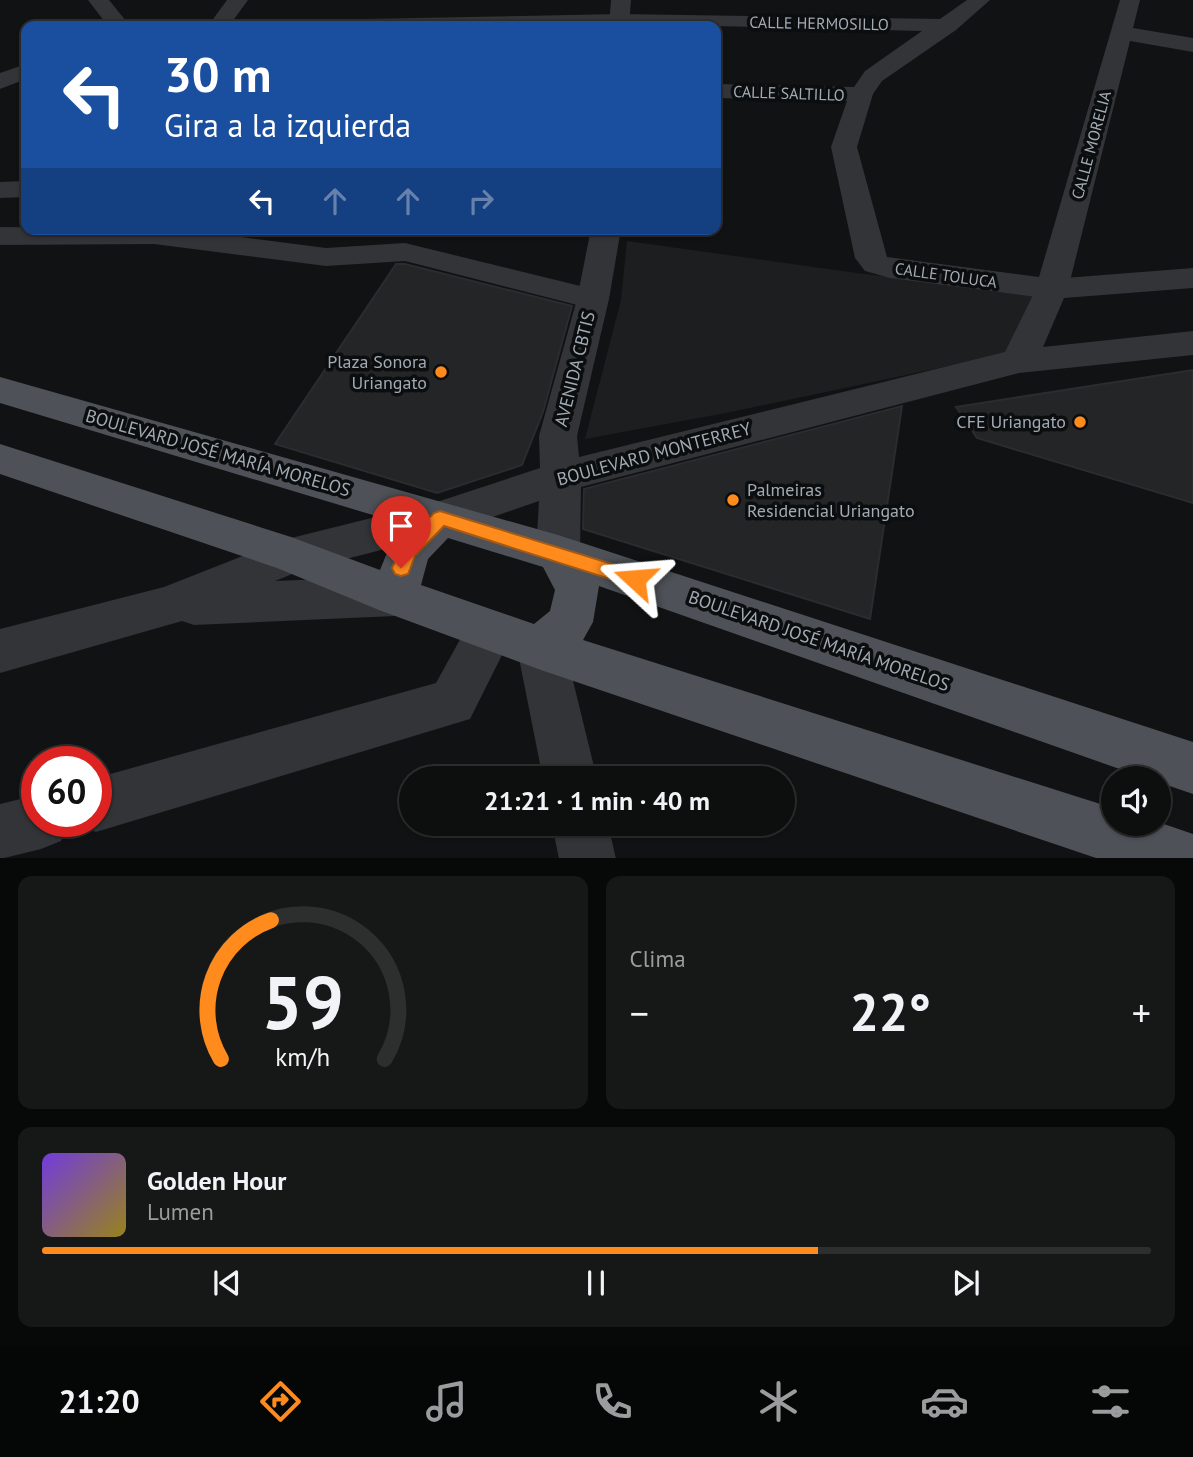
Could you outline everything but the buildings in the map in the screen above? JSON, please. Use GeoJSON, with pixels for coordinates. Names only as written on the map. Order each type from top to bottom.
{"type":"FeatureCollection","features":[{"type":"Feature","properties":{"kind":"main road","name":"BOULEVARD JOSÉ MARÍA MORELOS"},"geometry":{"type":"LineString","coordinates":[[0,390],[558,553],[1193,768]]}},
{"type":"Feature","properties":{"kind":"main road"},"geometry":{"type":"LineString","coordinates":[[0,459],[291,555],[490,631],[1181,858]]}},
{"type":"Feature","properties":{"kind":"main road"},"geometry":{"type":"LineString","coordinates":[[395,596],[408,551],[440,518]]}},
{"type":"Feature","properties":{"kind":"main road"},"geometry":{"type":"LineString","coordinates":[[541,648],[570,622],[578,589],[558,553]]}},
{"type":"Feature","properties":{"kind":"street"},"geometry":{"type":"LineString","coordinates":[[98,0],[115,21]]}},
{"type":"Feature","properties":{"kind":"street"},"geometry":{"type":"LineString","coordinates":[[222,21],[238,0]]}},
{"type":"Feature","properties":{"kind":"street","name":"CALLE TOLUCA"},"geometry":{"type":"LineString","coordinates":[[979,0],[948,25],[873,75],[862,94],[844,147],[872,258],[876,264],[1046,303]]}},
{"type":"Feature","properties":{"kind":"street","name":"CALLE MORELIA"},"geometry":{"type":"LineString","coordinates":[[1046,303],[1130,0]]}},
{"type":"Feature","properties":{"kind":"street","name":"CALLE HERMOSILLO"},"geometry":{"type":"LineString","coordinates":[[492,21],[620,15],[948,25]]}},
{"type":"Feature","properties":{"kind":"street"},"geometry":{"type":"LineString","coordinates":[[1121,33],[1193,44]]}},
{"type":"Feature","properties":{"kind":"street"},"geometry":{"type":"LineString","coordinates":[[0,82],[21,73]]}},
{"type":"Feature","properties":{"kind":"street","name":"CALLE SALTILLO"},"geometry":{"type":"LineString","coordinates":[[721,91],[862,94]]}},
{"type":"Feature","properties":{"kind":"street"},"geometry":{"type":"LineString","coordinates":[[0,190],[21,189]]}},
{"type":"Feature","properties":{"kind":"street"},"geometry":{"type":"LineString","coordinates":[[0,236],[154,235],[268,240],[326,257],[409,240],[593,299]]}},
{"type":"Feature","properties":{"kind":"street","name":"AVENIDA CBTIS"},"geometry":{"type":"LineString","coordinates":[[558,553],[561,477],[558,436],[593,299],[605,235]]}},
{"type":"Feature","properties":{"kind":"street"},"geometry":{"type":"LineString","coordinates":[[1046,303],[1193,278]]}},
{"type":"Feature","properties":{"kind":"street"},"geometry":{"type":"LineString","coordinates":[[1046,303],[1046,332],[1066,345],[1097,353]]}},
{"type":"Feature","properties":{"kind":"street"},"geometry":{"type":"LineString","coordinates":[[1019,361],[1046,303]]}},
{"type":"Feature","properties":{"kind":"street","name":"BOULEVARD MONTERREY"},"geometry":{"type":"LineString","coordinates":[[167,606],[291,555],[440,518],[561,477],[1019,361],[1193,343]]}},
{"type":"Feature","properties":{"kind":"street"},"geometry":{"type":"LineString","coordinates":[[0,651],[167,606],[395,596]]}},
{"type":"Feature","properties":{"kind":"street"},"geometry":{"type":"LineString","coordinates":[[112,800],[452,702],[490,631]]}},
{"type":"Feature","properties":{"kind":"street"},"geometry":{"type":"LineString","coordinates":[[541,648],[567,766]]}},
{"type":"Feature","properties":{"kind":"street"},"geometry":{"type":"LineString","coordinates":[[0,832],[21,826]]}},
{"type":"Feature","properties":{"kind":"street"},"geometry":{"type":"LineString","coordinates":[[583,836],[588,858]]}},
{"type":"Feature","properties":{"kind":"shaded area"},"geometry":{"type":"Polygon","coordinates":[[[627,241],[1034,294],[1015,352],[731,412],[585,439],[621,300],[627,241]]]}},
{"type":"Feature","properties":{"kind":"place","name":"Plaza Sonora Uriangato"},"geometry":{"type":"Point","coordinates":[441,372]}},
{"type":"Feature","properties":{"kind":"place","name":"CFE Uriangato"},"geometry":{"type":"Point","coordinates":[1080,422]}},
{"type":"Feature","properties":{"kind":"place","name":"Palmeiras Residencial Uriangato"},"geometry":{"type":"Point","coordinates":[733,500]}},
{"type":"Feature","properties":{"kind":"route"},"geometry":{"type":"LineString","coordinates":[[401,568],[408,551],[440,518],[635,579]]}}]}
